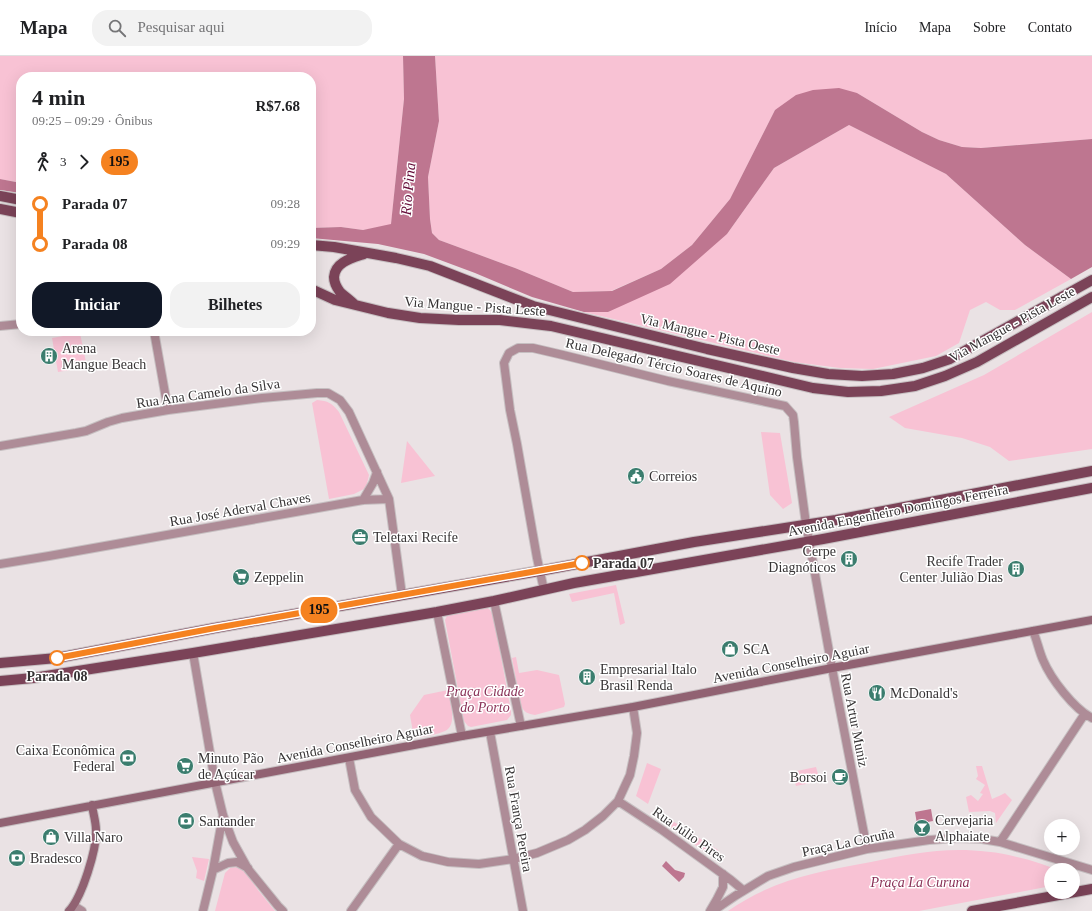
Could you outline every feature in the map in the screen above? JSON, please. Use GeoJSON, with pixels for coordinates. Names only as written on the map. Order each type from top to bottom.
{"type":"FeatureCollection","features":[{"type":"Feature","properties":{"kind":"main road"},"geometry":{"type":"LineString","coordinates":[[0,196],[16,199]]}},
{"type":"Feature","properties":{"kind":"main road"},"geometry":{"type":"LineString","coordinates":[[0,209],[16,212]]}},
{"type":"Feature","properties":{"kind":"main road","name":"Via Mangue - Pista Oeste"},"geometry":{"type":"LineString","coordinates":[[316,245],[334,247],[396,258],[430,266],[533,306],[707,349],[793,368],[828,374],[862,376],[893,374],[923,368],[950,359],[1092,280]]}},
{"type":"Feature","properties":{"kind":"main road"},"geometry":{"type":"LineString","coordinates":[[356,306],[339,291],[334,281],[335,273],[343,262],[366,253]]}},
{"type":"Feature","properties":{"kind":"main road","name":"Via Mangue - Pista Leste"},"geometry":{"type":"LineString","coordinates":[[316,292],[335,300],[356,306],[420,318],[500,320],[551,326],[813,388],[848,392],[875,392],[915,386],[945,376],[977,362],[1092,297]]}},
{"type":"Feature","properties":{"kind":"main road","name":"Avenida Engenheiro Domingos Ferreira"},"geometry":{"type":"LineString","coordinates":[[0,663],[57,658],[215,628],[694,542],[843,518],[1092,471]]}},
{"type":"Feature","properties":{"kind":"main road","name":"Avenida Engenheiro Domingos Ferreira"},"geometry":{"type":"LineString","coordinates":[[0,681],[33,678],[193,653],[437,612],[574,583],[1092,488]]}},
{"type":"Feature","properties":{"kind":"main road","name":"Avenida Conselheiro Aguiar"},"geometry":{"type":"LineString","coordinates":[[0,823],[462,736],[633,707],[832,668],[1092,620]]}},
{"type":"Feature","properties":{"kind":"main road"},"geometry":{"type":"LineString","coordinates":[[72,908],[82,888],[90,864],[96,838],[92,805]]}},
{"type":"Feature","properties":{"kind":"main road"},"geometry":{"type":"LineString","coordinates":[[972,911],[1092,889]]}},
{"type":"Feature","properties":{"kind":"street"},"geometry":{"type":"LineString","coordinates":[[0,326],[16,324]]}},
{"type":"Feature","properties":{"kind":"street"},"geometry":{"type":"LineString","coordinates":[[155,336],[168,410]]}},
{"type":"Feature","properties":{"kind":"street","name":"Rua Delegado Tércio Soares de Aquino"},"geometry":{"type":"LineString","coordinates":[[539,571],[510,410],[504,363],[509,353],[518,348],[533,348],[668,381],[785,406],[792,415],[794,422],[806,524]]}},
{"type":"Feature","properties":{"kind":"street","name":"Rua Ana Camelo da Silva"},"geometry":{"type":"LineString","coordinates":[[0,446],[81,432],[122,418],[168,410],[276,397],[317,393],[328,394],[340,400],[350,412],[388,499]]}},
{"type":"Feature","properties":{"kind":"street"},"geometry":{"type":"LineString","coordinates":[[363,500],[373,483],[377,472]]}},
{"type":"Feature","properties":{"kind":"street"},"geometry":{"type":"LineString","coordinates":[[388,499],[402,595]]}},
{"type":"Feature","properties":{"kind":"street","name":"Rua José Aderval Chaves"},"geometry":{"type":"LineString","coordinates":[[0,564],[363,500],[388,499]]}},
{"type":"Feature","properties":{"kind":"street","name":"Rua Artur Muniz"},"geometry":{"type":"LineString","coordinates":[[806,524],[867,849]]}},
{"type":"Feature","properties":{"kind":"street"},"geometry":{"type":"LineString","coordinates":[[539,571],[544,590]]}},
{"type":"Feature","properties":{"kind":"street"},"geometry":{"type":"LineString","coordinates":[[494,601],[521,726]]}},
{"type":"Feature","properties":{"kind":"street"},"geometry":{"type":"LineString","coordinates":[[437,612],[462,736]]}},
{"type":"Feature","properties":{"kind":"street"},"geometry":{"type":"LineString","coordinates":[[1000,842],[1088,716],[1072,702],[1056,683],[1043,661],[1033,631]]}},
{"type":"Feature","properties":{"kind":"street"},"geometry":{"type":"LineString","coordinates":[[193,653],[215,782],[223,815],[233,842],[248,868],[278,906],[284,911]]}},
{"type":"Feature","properties":{"kind":"street"},"geometry":{"type":"LineString","coordinates":[[349,758],[354,790],[371,817],[399,844],[422,856],[448,862],[479,864],[513,859],[537,853],[568,840],[585,830],[603,816],[618,801],[630,775],[634,756],[637,733],[633,707]]}},
{"type":"Feature","properties":{"kind":"street","name":"Rua França Pereira"},"geometry":{"type":"LineString","coordinates":[[490,732],[523,911]]}},
{"type":"Feature","properties":{"kind":"street","name":"Rua Júlio Pires"},"geometry":{"type":"LineString","coordinates":[[618,801],[662,830],[744,890]]}},
{"type":"Feature","properties":{"kind":"street"},"geometry":{"type":"LineString","coordinates":[[204,911],[223,815]]}},
{"type":"Feature","properties":{"kind":"street","name":"Praça La Coruña"},"geometry":{"type":"LineString","coordinates":[[713,911],[768,876],[867,849],[913,842],[956,838],[982,839],[1000,842],[1092,870]]}},
{"type":"Feature","properties":{"kind":"street"},"geometry":{"type":"LineString","coordinates":[[351,911],[399,844]]}},
{"type":"Feature","properties":{"kind":"street"},"geometry":{"type":"LineString","coordinates":[[213,870],[228,863],[237,862],[248,868]]}},
{"type":"Feature","properties":{"kind":"street"},"geometry":{"type":"LineString","coordinates":[[710,911],[718,899],[723,887],[723,874]]}},
{"type":"Feature","properties":{"kind":"street"},"geometry":{"type":"LineString","coordinates":[[72,908],[82,911]]}},
{"type":"Feature","properties":{"kind":"green space"},"geometry":{"type":"Polygon","coordinates":[[[0,56],[403,56],[404,99],[391,225],[363,230],[341,227],[316,228],[316,72],[16,72],[16,182],[0,179],[0,56]]]}},
{"type":"Feature","properties":{"kind":"green space"},"geometry":{"type":"Polygon","coordinates":[[[435,56],[1092,56],[1092,139],[981,148],[962,147],[939,140],[922,132],[857,93],[775,110],[730,199],[692,245],[661,269],[611,291],[573,292],[515,268],[439,240],[432,233],[428,177],[439,121],[435,56]]]}},
{"type":"Feature","properties":{"kind":"green space"},"geometry":{"type":"Polygon","coordinates":[[[849,125],[946,174],[1025,245],[1071,279],[1015,310],[1000,310],[986,302],[970,310],[959,343],[936,356],[873,369],[840,368],[794,362],[584,312],[608,312],[727,234],[774,168],[849,125]]]}},
{"type":"Feature","properties":{"kind":"green space"},"geometry":{"type":"Polygon","coordinates":[[[1092,312],[1092,449],[1009,461],[990,447],[962,438],[905,428],[889,417],[984,375],[1092,312]]]}},
{"type":"Feature","properties":{"kind":"green space"},"geometry":{"type":"Polygon","coordinates":[[[63,336],[81,336],[87,367],[58,372],[52,338],[63,336]]]}},
{"type":"Feature","properties":{"kind":"green space"},"geometry":{"type":"Polygon","coordinates":[[[317,400],[330,403],[339,412],[369,475],[366,488],[354,494],[329,499],[312,403],[317,400]]]}},
{"type":"Feature","properties":{"kind":"green space"},"geometry":{"type":"Polygon","coordinates":[[[761,432],[780,433],[792,503],[783,509],[770,495],[761,432]]]}},
{"type":"Feature","properties":{"kind":"green space"},"geometry":{"type":"Polygon","coordinates":[[[407,441],[435,476],[401,483],[407,441]]]}},
{"type":"Feature","properties":{"kind":"green space"},"geometry":{"type":"Polygon","coordinates":[[[616,585],[625,623],[620,625],[614,593],[572,602],[569,594],[616,585]]]}},
{"type":"Feature","properties":{"kind":"green space","name":"Praça Cidade do Porto"},"geometry":{"type":"Polygon","coordinates":[[[485,606],[493,614],[511,715],[507,720],[471,727],[464,721],[445,620],[451,613],[485,606]]]}},
{"type":"Feature","properties":{"kind":"green space","name":"Praça Cidade do Porto"},"geometry":{"type":"Polygon","coordinates":[[[516,657],[519,673],[537,670],[559,675],[565,704],[564,707],[535,715],[523,710],[512,658],[516,657]]]}},
{"type":"Feature","properties":{"kind":"green space","name":"Praça Cidade do Porto"},"geometry":{"type":"Polygon","coordinates":[[[448,690],[452,712],[451,724],[449,728],[438,734],[414,738],[410,715],[424,695],[448,690]]]}},
{"type":"Feature","properties":{"kind":"green space"},"geometry":{"type":"Polygon","coordinates":[[[647,763],[661,769],[648,804],[636,796],[647,763]]]}},
{"type":"Feature","properties":{"kind":"green space"},"geometry":{"type":"Polygon","coordinates":[[[976,766],[982,766],[992,799],[1005,793],[1012,800],[996,823],[995,813],[990,811],[969,812],[966,797],[971,795],[978,801],[983,794],[980,793],[985,785],[976,779],[978,776],[976,766]]]}},
{"type":"Feature","properties":{"kind":"green space"},"geometry":{"type":"Polygon","coordinates":[[[816,767],[820,781],[796,786],[792,772],[816,767]]]}},
{"type":"Feature","properties":{"kind":"green space"},"geometry":{"type":"Polygon","coordinates":[[[671,820],[717,849],[723,857],[718,861],[668,825],[671,820]]]}},
{"type":"Feature","properties":{"kind":"green space","name":"Praça La Curuna"},"geometry":{"type":"Polygon","coordinates":[[[937,851],[981,851],[1003,854],[1033,861],[1044,865],[1044,887],[919,911],[728,911],[762,891],[796,878],[814,873],[937,851]]]}},
{"type":"Feature","properties":{"kind":"green space"},"geometry":{"type":"Polygon","coordinates":[[[192,857],[209,859],[204,881],[196,878],[197,871],[192,857]]]}},
{"type":"Feature","properties":{"kind":"green space"},"geometry":{"type":"Polygon","coordinates":[[[237,867],[245,871],[275,911],[215,911],[225,873],[230,868],[237,867]]]}},
{"type":"Feature","properties":{"kind":"water","name":"Rio Pina"},"geometry":{"type":"Polygon","coordinates":[[[403,56],[435,56],[439,121],[428,177],[432,233],[439,240],[515,268],[573,292],[612,291],[661,269],[692,245],[730,199],[775,110],[796,95],[813,90],[839,88],[857,93],[922,132],[939,140],[962,147],[981,148],[1092,139],[1092,267],[1071,279],[1025,245],[946,174],[849,125],[774,168],[727,234],[670,284],[608,312],[584,312],[532,297],[475,273],[424,254],[378,244],[316,238],[316,228],[341,227],[363,230],[391,224],[404,99],[403,56]]]}},
{"type":"Feature","properties":{"kind":"water"},"geometry":{"type":"Polygon","coordinates":[[[0,179],[16,182],[16,192],[0,190],[0,179]]]}},
{"type":"Feature","properties":{"kind":"water"},"geometry":{"type":"Polygon","coordinates":[[[931,809],[933,821],[917,824],[915,812],[931,809]]]}},
{"type":"Feature","properties":{"kind":"water"},"geometry":{"type":"Polygon","coordinates":[[[666,861],[675,870],[685,873],[684,877],[679,882],[662,866],[666,861]]]}},
{"type":"Feature","properties":{"kind":"bus line","name":"195"},"geometry":{"type":"LineString","coordinates":[[57,658],[215,628],[582,563]]}},
{"type":"Feature","properties":{"kind":"place","name":"Arena Mangue Beach"},"geometry":{"type":"Point","coordinates":[49,356]}},
{"type":"Feature","properties":{"kind":"place","name":"Correios"},"geometry":{"type":"Point","coordinates":[636,476]}},
{"type":"Feature","properties":{"kind":"place","name":"Teletaxi Recife"},"geometry":{"type":"Point","coordinates":[360,537]}},
{"type":"Feature","properties":{"kind":"place","name":"Cerpe Diagnóticos"},"geometry":{"type":"Point","coordinates":[849,559]}},
{"type":"Feature","properties":{"kind":"place","name":"Parada 07"},"geometry":{"type":"Point","coordinates":[582,563]}},
{"type":"Feature","properties":{"kind":"place","name":"Recife Trader Center Julião Dias"},"geometry":{"type":"Point","coordinates":[1016,569]}},
{"type":"Feature","properties":{"kind":"place","name":"Zeppelin"},"geometry":{"type":"Point","coordinates":[241,577]}},
{"type":"Feature","properties":{"kind":"place","name":"SCA"},"geometry":{"type":"Point","coordinates":[730,649]}},
{"type":"Feature","properties":{"kind":"place","name":"Parada 08"},"geometry":{"type":"Point","coordinates":[57,658]}},
{"type":"Feature","properties":{"kind":"place","name":"Empresarial Italo Brasil Renda"},"geometry":{"type":"Point","coordinates":[587,677]}},
{"type":"Feature","properties":{"kind":"place","name":"McDonald's"},"geometry":{"type":"Point","coordinates":[877,693]}},
{"type":"Feature","properties":{"kind":"place","name":"Caixa Econômica Federal"},"geometry":{"type":"Point","coordinates":[128,758]}},
{"type":"Feature","properties":{"kind":"place","name":"Minuto Pão de Açúcar"},"geometry":{"type":"Point","coordinates":[185,766]}},
{"type":"Feature","properties":{"kind":"place","name":"Borsoi"},"geometry":{"type":"Point","coordinates":[840,777]}},
{"type":"Feature","properties":{"kind":"place","name":"Santander"},"geometry":{"type":"Point","coordinates":[186,821]}},
{"type":"Feature","properties":{"kind":"place","name":"Cervejaria Alphaiate"},"geometry":{"type":"Point","coordinates":[922,828]}},
{"type":"Feature","properties":{"kind":"place","name":"Villa Naro"},"geometry":{"type":"Point","coordinates":[51,837]}},
{"type":"Feature","properties":{"kind":"place","name":"Bradesco"},"geometry":{"type":"Point","coordinates":[17,858]}}]}
